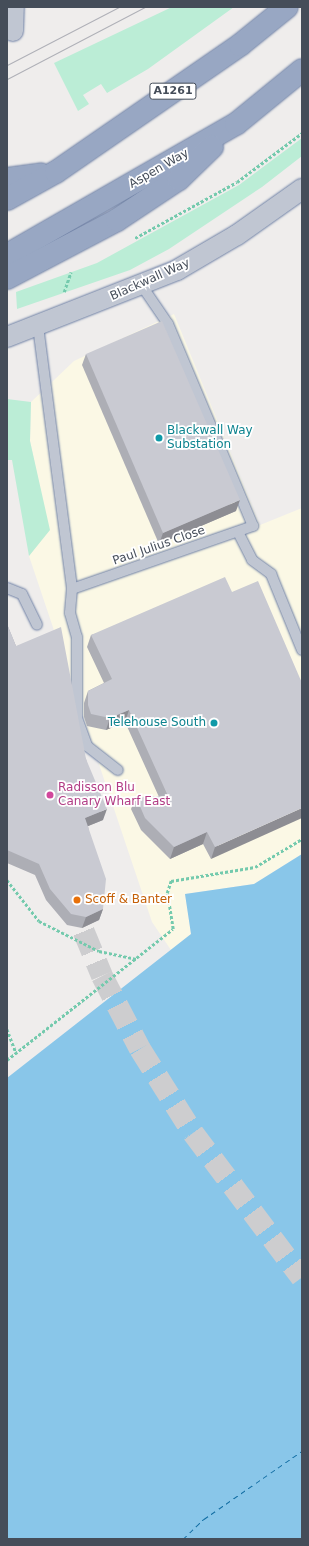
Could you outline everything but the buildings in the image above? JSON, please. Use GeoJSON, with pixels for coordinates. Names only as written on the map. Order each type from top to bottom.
{"type":"FeatureCollection","features":[{"type":"Feature","properties":{"kind":"highway","name":"A1261"},"geometry":{"type":"LineString","coordinates":[[7,199],[56,172],[240,45],[287,7]]}},
{"type":"Feature","properties":{"kind":"highway","name":"Aspen Way"},"geometry":{"type":"LineString","coordinates":[[7,255],[236,124],[302,70]]}},
{"type":"Feature","properties":{"kind":"highway"},"geometry":{"type":"LineString","coordinates":[[7,278],[117,220],[179,179],[236,124]]}},
{"type":"Feature","properties":{"kind":"highway","name":"A1261"},"geometry":{"type":"LineString","coordinates":[[7,180],[56,172]]}},
{"type":"Feature","properties":{"kind":"street"},"geometry":{"type":"LineString","coordinates":[[11,10],[13,31]]}},
{"type":"Feature","properties":{"kind":"street","name":"Blackwall Way"},"geometry":{"type":"LineString","coordinates":[[7,337],[68,316],[177,270],[238,235],[302,189]]}},
{"type":"Feature","properties":{"kind":"lane","name":"Paul Julius Close"},"geometry":{"type":"LineString","coordinates":[[72,589],[253,526],[168,324],[142,286]]}},
{"type":"Feature","properties":{"kind":"lane"},"geometry":{"type":"LineString","coordinates":[[38,326],[72,589],[70,612],[77,637],[77,718],[87,746],[118,770]]}},
{"type":"Feature","properties":{"kind":"lane"},"geometry":{"type":"LineString","coordinates":[[238,532],[252,560],[271,574],[302,650]]}},
{"type":"Feature","properties":{"kind":"lane"},"geometry":{"type":"LineString","coordinates":[[7,588],[22,594],[37,625]]}},
{"type":"Feature","properties":{"kind":"path"},"geometry":{"type":"LineString","coordinates":[[130,241],[237,182],[302,133]]}},
{"type":"Feature","properties":{"kind":"path"},"geometry":{"type":"LineString","coordinates":[[68,316],[64,292],[69,273],[76,270]]}},
{"type":"Feature","properties":{"kind":"path"},"geometry":{"type":"LineString","coordinates":[[7,1060],[174,929],[167,892],[171,881],[255,867],[302,840]]}},
{"type":"Feature","properties":{"kind":"path"},"geometry":{"type":"LineString","coordinates":[[7,880],[39,921],[99,951],[136,959]]}},
{"type":"Feature","properties":{"kind":"path"},"geometry":{"type":"LineString","coordinates":[[7,1029],[16,1053]]}},
{"type":"Feature","properties":{"kind":"shaded area"},"geometry":{"type":"Polygon","coordinates":[[[174,314],[260,525],[302,508],[302,854],[254,884],[185,894],[191,934],[171,950],[152,922],[29,556],[49,530],[30,441],[31,402],[74,361],[174,314]]]}},
{"type":"Feature","properties":{"kind":"green space"},"geometry":{"type":"Polygon","coordinates":[[[172,7],[234,7],[148,69],[107,93],[101,84],[83,95],[89,104],[78,111],[54,63],[172,7]]]}},
{"type":"Feature","properties":{"kind":"green space"},"geometry":{"type":"Polygon","coordinates":[[[302,138],[302,156],[262,187],[169,249],[130,270],[17,309],[16,292],[97,263],[239,185],[302,138]]]}},
{"type":"Feature","properties":{"kind":"green space"},"geometry":{"type":"Polygon","coordinates":[[[7,399],[31,402],[30,441],[50,530],[29,556],[12,460],[7,460],[7,399]]]}},
{"type":"Feature","properties":{"kind":"water"},"geometry":{"type":"Polygon","coordinates":[[[302,854],[302,1539],[7,1539],[7,1078],[191,934],[185,894],[254,884],[302,854]]]}},
{"type":"Feature","properties":{"kind":"ferry route"},"geometry":{"type":"LineString","coordinates":[[183,1539],[204,1519],[302,1451]]}},
{"type":"Feature","properties":{"kind":"tunnel"},"geometry":{"type":"LineString","coordinates":[[71,901],[102,976],[140,1049],[193,1133],[302,1278]]}},
{"type":"Feature","properties":{"kind":"tram line"},"geometry":{"type":"LineString","coordinates":[[7,65],[119,7]]}},
{"type":"Feature","properties":{"kind":"tram line"},"geometry":{"type":"LineString","coordinates":[[7,79],[145,7]]}},
{"type":"Feature","properties":{"kind":"place","name":"Blackwall Way Substation"},"geometry":{"type":"Point","coordinates":[159,438]}},
{"type":"Feature","properties":{"kind":"place","name":"Telehouse South"},"geometry":{"type":"Point","coordinates":[214,723]}},
{"type":"Feature","properties":{"kind":"place","name":"Radisson Blu Canary Wharf East"},"geometry":{"type":"Point","coordinates":[50,795]}},
{"type":"Feature","properties":{"kind":"place","name":"Scoff & Banter"},"geometry":{"type":"Point","coordinates":[77,900]}}]}
